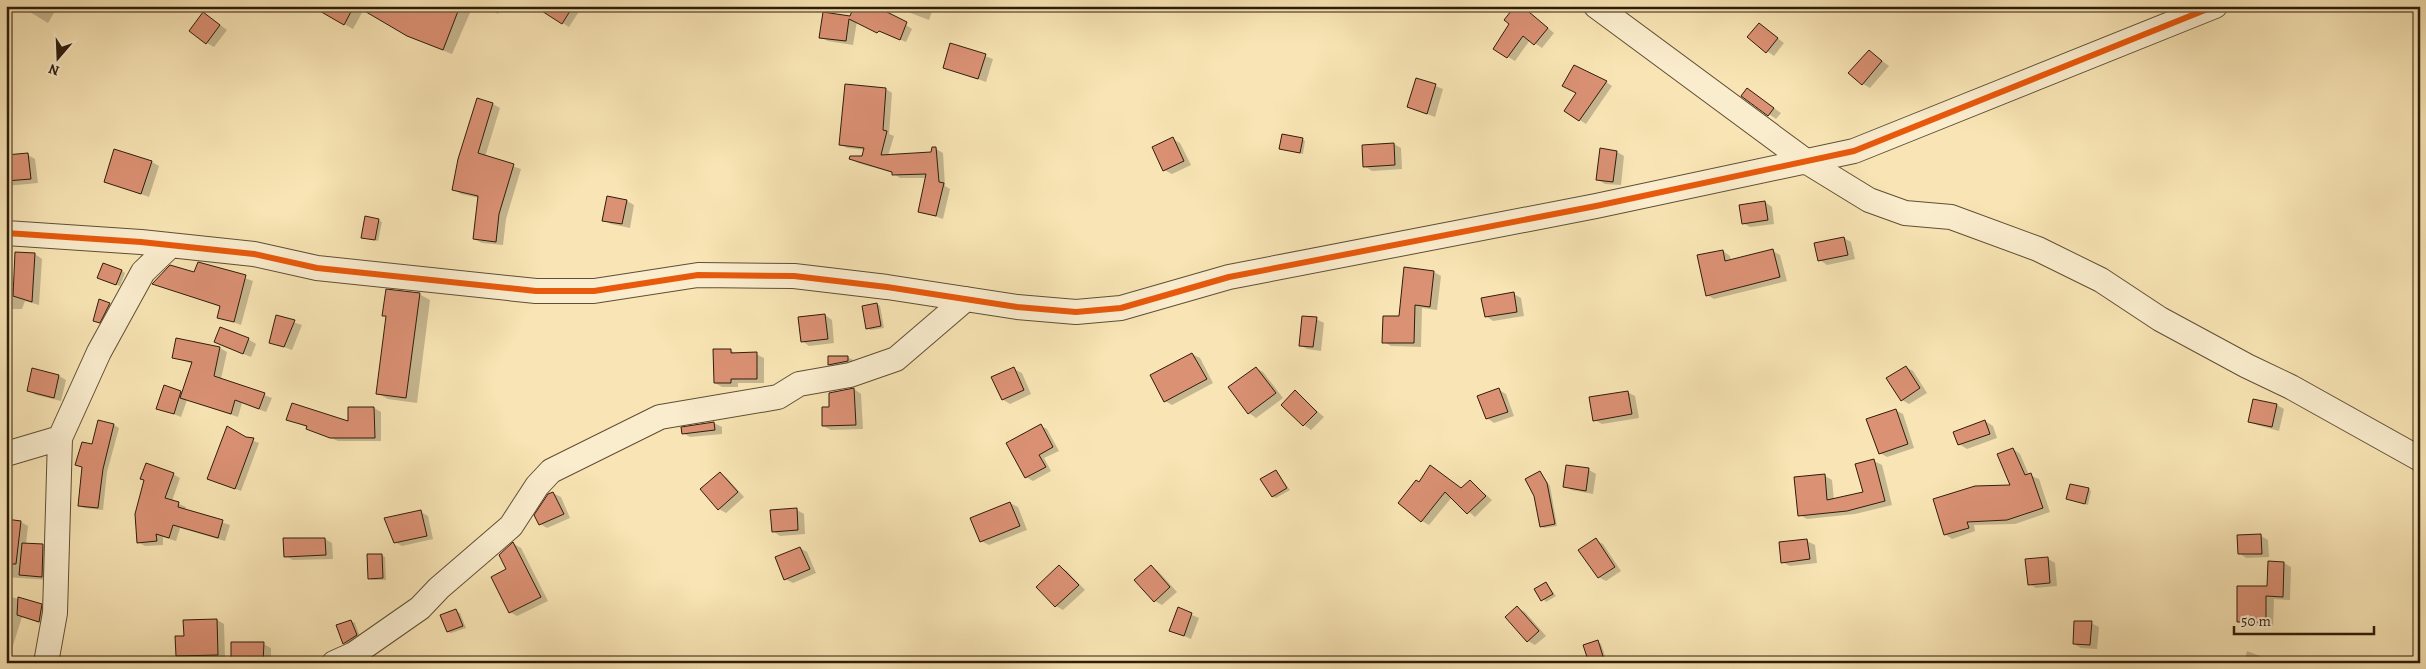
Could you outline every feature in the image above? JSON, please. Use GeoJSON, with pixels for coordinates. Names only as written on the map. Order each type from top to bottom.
{"type":"FeatureCollection","features":[{"type":"Feature","properties":{"kind":"street"},"geometry":{"type":"LineString","coordinates":[[1596,6],[1807,162],[1869,200],[1905,213],[1951,217],[2038,249],[2101,280],[2160,319],[2247,366],[2292,387],[2420,460]]}},
{"type":"Feature","properties":{"kind":"street"},"geometry":{"type":"LineString","coordinates":[[6,233],[141,242],[254,254],[317,268],[536,290],[594,292],[698,275],[794,276],[1076,312],[1121,308],[1229,277],[1596,206],[1854,151],[2215,6]]}},
{"type":"Feature","properties":{"kind":"street"},"geometry":{"type":"LineString","coordinates":[[141,242],[143,272]]}},
{"type":"Feature","properties":{"kind":"street"},"geometry":{"type":"LineString","coordinates":[[46,663],[55,613],[60,438],[99,352],[143,272],[170,246]]}},
{"type":"Feature","properties":{"kind":"street"},"geometry":{"type":"LineString","coordinates":[[334,663],[354,654],[420,608],[439,588],[511,526],[537,486],[551,471],[660,417],[778,397],[799,384],[850,375],[896,359],[966,299]]}},
{"type":"Feature","properties":{"kind":"street"},"geometry":{"type":"LineString","coordinates":[[6,454],[60,438]]}},
{"type":"Feature","properties":{"kind":"building"},"geometry":{"type":"Polygon","coordinates":[[[311,6],[354,6],[344,25],[311,6]]]}},
{"type":"Feature","properties":{"kind":"building"},"geometry":{"type":"Polygon","coordinates":[[[356,6],[460,6],[443,50],[407,36],[356,6]]]}},
{"type":"Feature","properties":{"kind":"building"},"geometry":{"type":"Polygon","coordinates":[[[534,6],[573,6],[562,24],[534,6]]]}},
{"type":"Feature","properties":{"kind":"building"},"geometry":{"type":"Polygon","coordinates":[[[854,6],[875,6],[907,22],[900,40],[879,31],[877,33],[849,19],[846,41],[819,38],[823,12],[850,16],[854,6]]]}},
{"type":"Feature","properties":{"kind":"building"},"geometry":{"type":"Polygon","coordinates":[[[1515,6],[1522,6],[1548,28],[1534,45],[1523,36],[1507,58],[1493,49],[1509,24],[1504,20],[1515,6]]]}},
{"type":"Feature","properties":{"kind":"building"},"geometry":{"type":"Polygon","coordinates":[[[203,12],[220,25],[206,44],[189,31],[203,12]]]}},
{"type":"Feature","properties":{"kind":"building"},"geometry":{"type":"Polygon","coordinates":[[[1759,23],[1778,38],[1766,53],[1747,37],[1759,23]]]}},
{"type":"Feature","properties":{"kind":"building"},"geometry":{"type":"Polygon","coordinates":[[[950,43],[986,54],[978,79],[943,68],[950,43]]]}},
{"type":"Feature","properties":{"kind":"building"},"geometry":{"type":"Polygon","coordinates":[[[1869,50],[1882,61],[1862,85],[1848,73],[1869,50]]]}},
{"type":"Feature","properties":{"kind":"building"},"geometry":{"type":"Polygon","coordinates":[[[1574,65],[1607,81],[1579,121],[1564,111],[1576,93],[1562,86],[1574,65]]]}},
{"type":"Feature","properties":{"kind":"building"},"geometry":{"type":"Polygon","coordinates":[[[1416,78],[1436,84],[1427,114],[1407,107],[1416,78]]]}},
{"type":"Feature","properties":{"kind":"building"},"geometry":{"type":"Polygon","coordinates":[[[845,84],[886,88],[883,130],[887,131],[881,155],[931,152],[932,147],[936,147],[939,182],[944,183],[936,216],[918,212],[926,174],[892,175],[892,172],[849,159],[850,156],[862,156],[864,148],[839,145],[845,84]]]}},
{"type":"Feature","properties":{"kind":"building"},"geometry":{"type":"Polygon","coordinates":[[[1747,88],[1774,108],[1768,116],[1741,96],[1747,88]]]}},
{"type":"Feature","properties":{"kind":"building"},"geometry":{"type":"Polygon","coordinates":[[[477,98],[493,103],[478,153],[514,164],[499,214],[496,242],[473,239],[478,196],[452,190],[458,159],[477,98]]]}},
{"type":"Feature","properties":{"kind":"building"},"geometry":{"type":"Polygon","coordinates":[[[1282,134],[1303,138],[1300,153],[1279,149],[1282,134]]]}},
{"type":"Feature","properties":{"kind":"building"},"geometry":{"type":"Polygon","coordinates":[[[1173,137],[1184,161],[1163,171],[1152,147],[1173,137]]]}},
{"type":"Feature","properties":{"kind":"building"},"geometry":{"type":"Polygon","coordinates":[[[1394,143],[1395,165],[1363,167],[1362,145],[1394,143]]]}},
{"type":"Feature","properties":{"kind":"building"},"geometry":{"type":"Polygon","coordinates":[[[1600,148],[1617,151],[1613,182],[1596,180],[1600,148]]]}},
{"type":"Feature","properties":{"kind":"building"},"geometry":{"type":"Polygon","coordinates":[[[114,149],[152,161],[141,194],[104,182],[114,149]]]}},
{"type":"Feature","properties":{"kind":"building"},"geometry":{"type":"Polygon","coordinates":[[[28,153],[31,179],[6,181],[6,155],[28,153]]]}},
{"type":"Feature","properties":{"kind":"building"},"geometry":{"type":"Polygon","coordinates":[[[607,196],[627,200],[622,224],[602,221],[607,196]]]}},
{"type":"Feature","properties":{"kind":"building"},"geometry":{"type":"Polygon","coordinates":[[[1765,201],[1768,220],[1742,224],[1739,205],[1765,201]]]}},
{"type":"Feature","properties":{"kind":"building"},"geometry":{"type":"Polygon","coordinates":[[[365,216],[379,219],[375,240],[361,238],[365,216]]]}},
{"type":"Feature","properties":{"kind":"building"},"geometry":{"type":"Polygon","coordinates":[[[1844,237],[1848,255],[1818,261],[1814,243],[1844,237]]]}},
{"type":"Feature","properties":{"kind":"building"},"geometry":{"type":"Polygon","coordinates":[[[1773,249],[1780,277],[1706,296],[1697,255],[1723,250],[1725,261],[1773,249]]]}},
{"type":"Feature","properties":{"kind":"building"},"geometry":{"type":"Polygon","coordinates":[[[15,252],[35,253],[32,302],[13,296],[15,252]]]}},
{"type":"Feature","properties":{"kind":"building"},"geometry":{"type":"Polygon","coordinates":[[[198,262],[246,275],[234,322],[217,318],[220,306],[152,284],[170,265],[194,272],[198,262]]]}},
{"type":"Feature","properties":{"kind":"building"},"geometry":{"type":"Polygon","coordinates":[[[103,263],[122,270],[116,285],[97,278],[103,263]]]}},
{"type":"Feature","properties":{"kind":"building"},"geometry":{"type":"Polygon","coordinates":[[[1404,267],[1434,271],[1430,307],[1415,305],[1414,343],[1382,343],[1383,316],[1399,316],[1404,267]]]}},
{"type":"Feature","properties":{"kind":"building"},"geometry":{"type":"Polygon","coordinates":[[[386,289],[420,293],[406,398],[376,394],[386,316],[382,316],[386,289]]]}},
{"type":"Feature","properties":{"kind":"building"},"geometry":{"type":"Polygon","coordinates":[[[1514,292],[1517,312],[1485,317],[1481,298],[1514,292]]]}},
{"type":"Feature","properties":{"kind":"building"},"geometry":{"type":"Polygon","coordinates":[[[99,299],[110,303],[100,323],[93,321],[99,299]]]}},
{"type":"Feature","properties":{"kind":"building"},"geometry":{"type":"Polygon","coordinates":[[[877,303],[881,326],[866,329],[862,306],[877,303]]]}},
{"type":"Feature","properties":{"kind":"building"},"geometry":{"type":"Polygon","coordinates":[[[825,314],[828,339],[801,342],[798,317],[825,314]]]}},
{"type":"Feature","properties":{"kind":"building"},"geometry":{"type":"Polygon","coordinates":[[[276,315],[295,320],[284,347],[269,343],[276,315]]]}},
{"type":"Feature","properties":{"kind":"building"},"geometry":{"type":"Polygon","coordinates":[[[1302,316],[1317,317],[1313,347],[1299,346],[1302,316]]]}},
{"type":"Feature","properties":{"kind":"building"},"geometry":{"type":"Polygon","coordinates":[[[220,327],[249,338],[243,354],[214,342],[220,327]]]}},
{"type":"Feature","properties":{"kind":"building"},"geometry":{"type":"Polygon","coordinates":[[[176,338],[220,347],[214,376],[265,393],[259,409],[235,400],[231,414],[180,398],[192,362],[172,358],[176,338]]]}},
{"type":"Feature","properties":{"kind":"building"},"geometry":{"type":"Polygon","coordinates":[[[713,349],[731,349],[731,353],[757,352],[757,379],[731,379],[731,383],[714,383],[713,349]]]}},
{"type":"Feature","properties":{"kind":"building"},"geometry":{"type":"Polygon","coordinates":[[[1192,353],[1207,379],[1164,402],[1150,375],[1192,353]]]}},
{"type":"Feature","properties":{"kind":"building"},"geometry":{"type":"Polygon","coordinates":[[[828,356],[848,356],[848,361],[828,365],[828,356]]]}},
{"type":"Feature","properties":{"kind":"building"},"geometry":{"type":"Polygon","coordinates":[[[1906,366],[1920,388],[1901,401],[1886,378],[1906,366]]]}},
{"type":"Feature","properties":{"kind":"building"},"geometry":{"type":"Polygon","coordinates":[[[1014,367],[1024,390],[1002,400],[991,377],[1014,367]]]}},
{"type":"Feature","properties":{"kind":"building"},"geometry":{"type":"Polygon","coordinates":[[[1256,367],[1276,393],[1248,414],[1228,387],[1256,367]]]}},
{"type":"Feature","properties":{"kind":"building"},"geometry":{"type":"Polygon","coordinates":[[[32,368],[59,375],[54,398],[27,391],[32,368]]]}},
{"type":"Feature","properties":{"kind":"building"},"geometry":{"type":"Polygon","coordinates":[[[164,385],[181,391],[174,414],[156,409],[164,385]]]}},
{"type":"Feature","properties":{"kind":"building"},"geometry":{"type":"Polygon","coordinates":[[[854,388],[856,425],[822,426],[822,407],[829,407],[829,393],[854,388]]]}},
{"type":"Feature","properties":{"kind":"building"},"geometry":{"type":"Polygon","coordinates":[[[1499,388],[1508,412],[1486,419],[1477,396],[1499,388]]]}},
{"type":"Feature","properties":{"kind":"building"},"geometry":{"type":"Polygon","coordinates":[[[1295,390],[1317,412],[1303,426],[1281,405],[1295,390]]]}},
{"type":"Feature","properties":{"kind":"building"},"geometry":{"type":"Polygon","coordinates":[[[1628,391],[1632,414],[1593,421],[1589,397],[1628,391]]]}},
{"type":"Feature","properties":{"kind":"building"},"geometry":{"type":"Polygon","coordinates":[[[2253,399],[2277,404],[2272,427],[2248,422],[2253,399]]]}},
{"type":"Feature","properties":{"kind":"building"},"geometry":{"type":"Polygon","coordinates":[[[292,403],[348,421],[348,407],[374,407],[375,438],[330,438],[306,429],[307,426],[286,420],[292,403]]]}},
{"type":"Feature","properties":{"kind":"building"},"geometry":{"type":"Polygon","coordinates":[[[1896,409],[1908,444],[1879,454],[1866,419],[1896,409]]]}},
{"type":"Feature","properties":{"kind":"building"},"geometry":{"type":"Polygon","coordinates":[[[98,420],[114,424],[103,469],[98,508],[78,506],[82,467],[75,465],[82,442],[92,444],[98,420]]]}},
{"type":"Feature","properties":{"kind":"building"},"geometry":{"type":"Polygon","coordinates":[[[1985,420],[1990,434],[1958,445],[1953,432],[1985,420]]]}},
{"type":"Feature","properties":{"kind":"building"},"geometry":{"type":"Polygon","coordinates":[[[714,422],[715,430],[682,434],[681,427],[714,422]]]}},
{"type":"Feature","properties":{"kind":"building"},"geometry":{"type":"Polygon","coordinates":[[[1041,424],[1053,447],[1039,455],[1046,467],[1025,478],[1006,443],[1041,424]]]}},
{"type":"Feature","properties":{"kind":"building"},"geometry":{"type":"Polygon","coordinates":[[[227,426],[246,437],[254,438],[235,489],[207,479],[227,426]]]}},
{"type":"Feature","properties":{"kind":"building"},"geometry":{"type":"Polygon","coordinates":[[[2013,448],[2025,475],[2031,473],[2043,508],[2007,520],[1967,522],[1969,528],[1944,535],[1933,499],[1975,486],[2010,485],[1997,454],[2013,448]]]}},
{"type":"Feature","properties":{"kind":"building"},"geometry":{"type":"Polygon","coordinates":[[[1874,459],[1885,501],[1847,511],[1798,516],[1794,477],[1825,474],[1827,500],[1863,492],[1855,464],[1874,459]]]}},
{"type":"Feature","properties":{"kind":"building"},"geometry":{"type":"Polygon","coordinates":[[[146,463],[174,473],[165,498],[179,502],[178,507],[223,520],[218,538],[173,525],[169,538],[156,534],[157,541],[137,543],[135,514],[144,480],[140,479],[146,463]]]}},
{"type":"Feature","properties":{"kind":"building"},"geometry":{"type":"Polygon","coordinates":[[[1430,465],[1461,488],[1470,480],[1486,496],[1467,514],[1445,492],[1421,522],[1398,503],[1416,480],[1419,482],[1430,465]]]}},
{"type":"Feature","properties":{"kind":"building"},"geometry":{"type":"Polygon","coordinates":[[[1566,465],[1589,468],[1586,491],[1563,487],[1566,465]]]}},
{"type":"Feature","properties":{"kind":"building"},"geometry":{"type":"Polygon","coordinates":[[[1276,470],[1287,488],[1272,497],[1260,479],[1276,470]]]}},
{"type":"Feature","properties":{"kind":"building"},"geometry":{"type":"Polygon","coordinates":[[[1540,471],[1547,483],[1555,524],[1540,527],[1534,496],[1525,479],[1540,471]]]}},
{"type":"Feature","properties":{"kind":"building"},"geometry":{"type":"Polygon","coordinates":[[[720,472],[738,492],[718,510],[700,489],[720,472]]]}},
{"type":"Feature","properties":{"kind":"building"},"geometry":{"type":"Polygon","coordinates":[[[2070,484],[2089,488],[2085,504],[2066,499],[2070,484]]]}},
{"type":"Feature","properties":{"kind":"building"},"geometry":{"type":"Polygon","coordinates":[[[553,492],[564,514],[539,525],[534,515],[548,494],[553,492]]]}},
{"type":"Feature","properties":{"kind":"building"},"geometry":{"type":"Polygon","coordinates":[[[1010,502],[1020,526],[980,542],[970,518],[1010,502]]]}},
{"type":"Feature","properties":{"kind":"building"},"geometry":{"type":"Polygon","coordinates":[[[797,508],[798,530],[772,532],[770,510],[797,508]]]}},
{"type":"Feature","properties":{"kind":"building"},"geometry":{"type":"Polygon","coordinates":[[[421,510],[427,536],[394,543],[384,518],[421,510]]]}},
{"type":"Feature","properties":{"kind":"building"},"geometry":{"type":"Polygon","coordinates":[[[6,519],[21,521],[16,564],[6,564],[6,519]]]}},
{"type":"Feature","properties":{"kind":"building"},"geometry":{"type":"Polygon","coordinates":[[[2261,534],[2262,554],[2238,554],[2237,535],[2261,534]]]}},
{"type":"Feature","properties":{"kind":"building"},"geometry":{"type":"Polygon","coordinates":[[[283,538],[325,538],[326,555],[284,557],[283,538]]]}},
{"type":"Feature","properties":{"kind":"building"},"geometry":{"type":"Polygon","coordinates":[[[1596,538],[1615,567],[1598,578],[1578,550],[1596,538]]]}},
{"type":"Feature","properties":{"kind":"building"},"geometry":{"type":"Polygon","coordinates":[[[1807,539],[1810,559],[1781,563],[1779,542],[1807,539]]]}},
{"type":"Feature","properties":{"kind":"building"},"geometry":{"type":"Polygon","coordinates":[[[513,542],[541,597],[509,613],[491,577],[506,569],[499,555],[513,542]]]}},
{"type":"Feature","properties":{"kind":"building"},"geometry":{"type":"Polygon","coordinates":[[[22,543],[43,544],[42,577],[19,575],[22,543]]]}},
{"type":"Feature","properties":{"kind":"building"},"geometry":{"type":"Polygon","coordinates":[[[800,547],[810,569],[784,580],[775,557],[800,547]]]}},
{"type":"Feature","properties":{"kind":"building"},"geometry":{"type":"Polygon","coordinates":[[[367,554],[382,554],[383,578],[368,579],[367,554]]]}},
{"type":"Feature","properties":{"kind":"building"},"geometry":{"type":"Polygon","coordinates":[[[2048,557],[2050,583],[2028,585],[2025,559],[2048,557]]]}},
{"type":"Feature","properties":{"kind":"building"},"geometry":{"type":"Polygon","coordinates":[[[2268,561],[2284,562],[2283,597],[2266,596],[2266,622],[2237,622],[2237,586],[2267,586],[2268,561]]]}},
{"type":"Feature","properties":{"kind":"building"},"geometry":{"type":"Polygon","coordinates":[[[1059,565],[1079,585],[1055,607],[1036,587],[1059,565]]]}},
{"type":"Feature","properties":{"kind":"building"},"geometry":{"type":"Polygon","coordinates":[[[1151,565],[1170,587],[1154,602],[1134,580],[1151,565]]]}},
{"type":"Feature","properties":{"kind":"building"},"geometry":{"type":"Polygon","coordinates":[[[1546,582],[1553,594],[1541,601],[1534,589],[1546,582]]]}},
{"type":"Feature","properties":{"kind":"building"},"geometry":{"type":"Polygon","coordinates":[[[18,597],[42,604],[39,622],[17,615],[18,597]]]}},
{"type":"Feature","properties":{"kind":"building"},"geometry":{"type":"Polygon","coordinates":[[[1517,606],[1539,631],[1527,642],[1505,617],[1517,606]]]}},
{"type":"Feature","properties":{"kind":"building"},"geometry":{"type":"Polygon","coordinates":[[[1178,607],[1192,613],[1184,636],[1169,631],[1178,607]]]}},
{"type":"Feature","properties":{"kind":"building"},"geometry":{"type":"Polygon","coordinates":[[[456,609],[463,626],[447,632],[440,615],[456,609]]]}},
{"type":"Feature","properties":{"kind":"building"},"geometry":{"type":"Polygon","coordinates":[[[217,619],[218,655],[176,656],[175,636],[184,636],[183,620],[217,619]]]}},
{"type":"Feature","properties":{"kind":"building"},"geometry":{"type":"Polygon","coordinates":[[[351,620],[357,635],[343,644],[336,625],[351,620]]]}},
{"type":"Feature","properties":{"kind":"building"},"geometry":{"type":"Polygon","coordinates":[[[2074,621],[2092,621],[2090,645],[2073,644],[2074,621]]]}},
{"type":"Feature","properties":{"kind":"building"},"geometry":{"type":"Polygon","coordinates":[[[1598,640],[1605,663],[1589,663],[1583,645],[1598,640]]]}},
{"type":"Feature","properties":{"kind":"building"},"geometry":{"type":"Polygon","coordinates":[[[231,642],[264,642],[263,663],[231,663],[231,642]]]}},
{"type":"Feature","properties":{"kind":"cycle path"},"geometry":{"type":"LineString","coordinates":[[6,233],[141,242],[254,254],[317,268],[536,291],[594,291],[698,275],[794,276],[887,287],[1017,307],[1076,312],[1121,308],[1229,277],[1596,206],[1854,151],[2215,6]]}}]}
